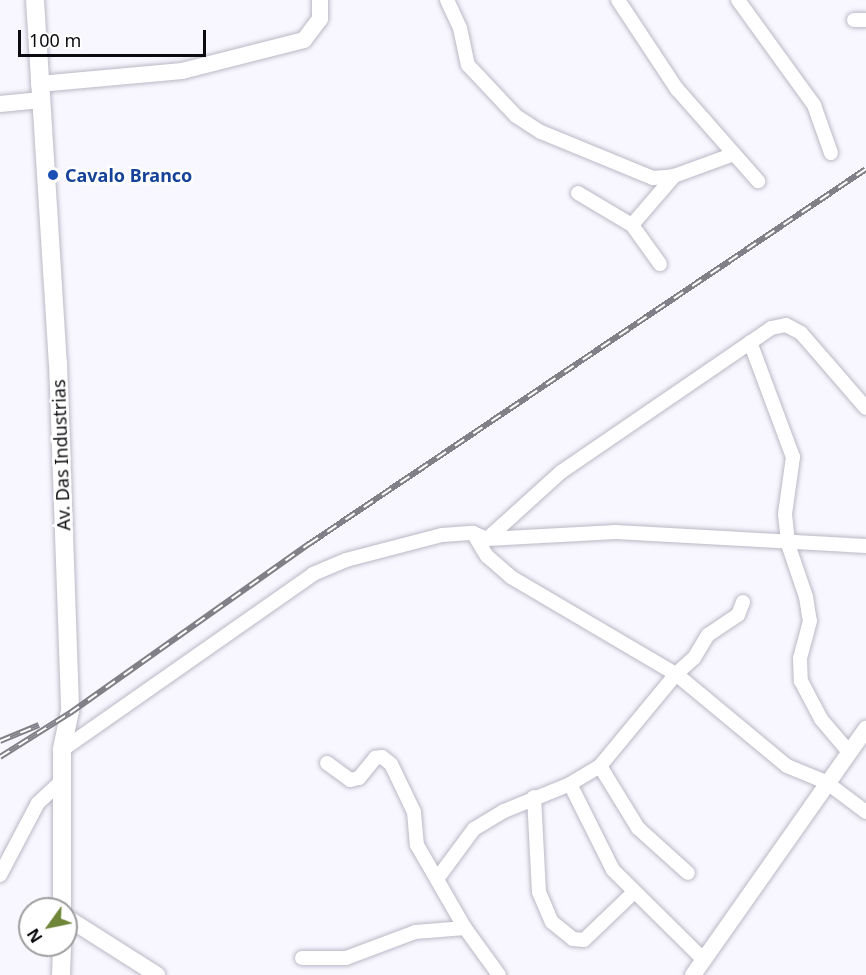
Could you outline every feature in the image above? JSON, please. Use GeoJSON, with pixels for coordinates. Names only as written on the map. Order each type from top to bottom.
{"type":"FeatureCollection","features":[{"type":"Feature","properties":{"kind":"main road","name":"Av. Das Industrias"},"geometry":{"type":"LineString","coordinates":[[35,0],[58,362],[70,711],[62,750],[62,897]]}},
{"type":"Feature","properties":{"kind":"main road"},"geometry":{"type":"LineString","coordinates":[[61,975],[62,957]]}},
{"type":"Feature","properties":{"kind":"street"},"geometry":{"type":"LineString","coordinates":[[0,104],[40,92],[182,71],[304,40],[320,19],[320,0]]}},
{"type":"Feature","properties":{"kind":"street"},"geometry":{"type":"LineString","coordinates":[[447,0],[460,28],[468,64],[516,116],[541,132],[639,174],[674,176],[734,154]]}},
{"type":"Feature","properties":{"kind":"street"},"geometry":{"type":"LineString","coordinates":[[618,0],[677,89],[758,181]]}},
{"type":"Feature","properties":{"kind":"street"},"geometry":{"type":"LineString","coordinates":[[738,0],[814,105],[831,153]]}},
{"type":"Feature","properties":{"kind":"street"},"geometry":{"type":"LineString","coordinates":[[632,225],[674,176]]}},
{"type":"Feature","properties":{"kind":"street"},"geometry":{"type":"LineString","coordinates":[[579,193],[632,225],[660,264]]}},
{"type":"Feature","properties":{"kind":"street"},"geometry":{"type":"LineString","coordinates":[[487,539],[561,472],[771,328],[793,327],[866,408]]}},
{"type":"Feature","properties":{"kind":"street"},"geometry":{"type":"LineString","coordinates":[[750,342],[793,457],[785,514],[788,544],[806,597],[810,621],[800,658],[801,681],[820,719],[849,752]]}},
{"type":"Feature","properties":{"kind":"street"},"geometry":{"type":"LineString","coordinates":[[62,750],[314,574],[346,560],[442,535],[473,533],[487,539],[616,532],[788,544],[866,546]]}},
{"type":"Feature","properties":{"kind":"street"},"geometry":{"type":"LineString","coordinates":[[473,533],[487,556],[510,577],[676,674],[787,766],[826,782],[866,812]]}},
{"type":"Feature","properties":{"kind":"street"},"geometry":{"type":"LineString","coordinates":[[437,879],[474,829],[534,797],[570,784],[600,766],[676,674],[694,658],[714,630],[733,620],[743,602]]}},
{"type":"Feature","properties":{"kind":"street"},"geometry":{"type":"LineString","coordinates":[[693,975],[826,782],[866,729]]}},
{"type":"Feature","properties":{"kind":"street"},"geometry":{"type":"LineString","coordinates":[[327,763],[350,780],[359,778],[375,758],[386,758],[408,793],[414,812],[417,845],[465,928],[499,975]]}},
{"type":"Feature","properties":{"kind":"street"},"geometry":{"type":"LineString","coordinates":[[600,766],[638,828],[688,873]]}},
{"type":"Feature","properties":{"kind":"street"},"geometry":{"type":"LineString","coordinates":[[0,875],[38,803],[63,780]]}},
{"type":"Feature","properties":{"kind":"street"},"geometry":{"type":"LineString","coordinates":[[570,784],[602,854],[633,892],[704,960]]}},
{"type":"Feature","properties":{"kind":"street"},"geometry":{"type":"LineString","coordinates":[[534,797],[539,892],[552,922],[573,939],[584,940],[633,892]]}},
{"type":"Feature","properties":{"kind":"street"},"geometry":{"type":"LineString","coordinates":[[78,925],[156,975]]}},
{"type":"Feature","properties":{"kind":"street"},"geometry":{"type":"LineString","coordinates":[[302,957],[346,958],[415,932],[465,928]]}},
{"type":"Feature","properties":{"kind":"railway"},"geometry":{"type":"LineString","coordinates":[[0,757],[70,713],[309,544],[866,169]]}},
{"type":"Feature","properties":{"kind":"railway"},"geometry":{"type":"LineString","coordinates":[[0,741],[39,725]]}},
{"type":"Feature","properties":{"kind":"place","name":"Cavalo Branco"},"geometry":{"type":"Point","coordinates":[53,175]}}]}
